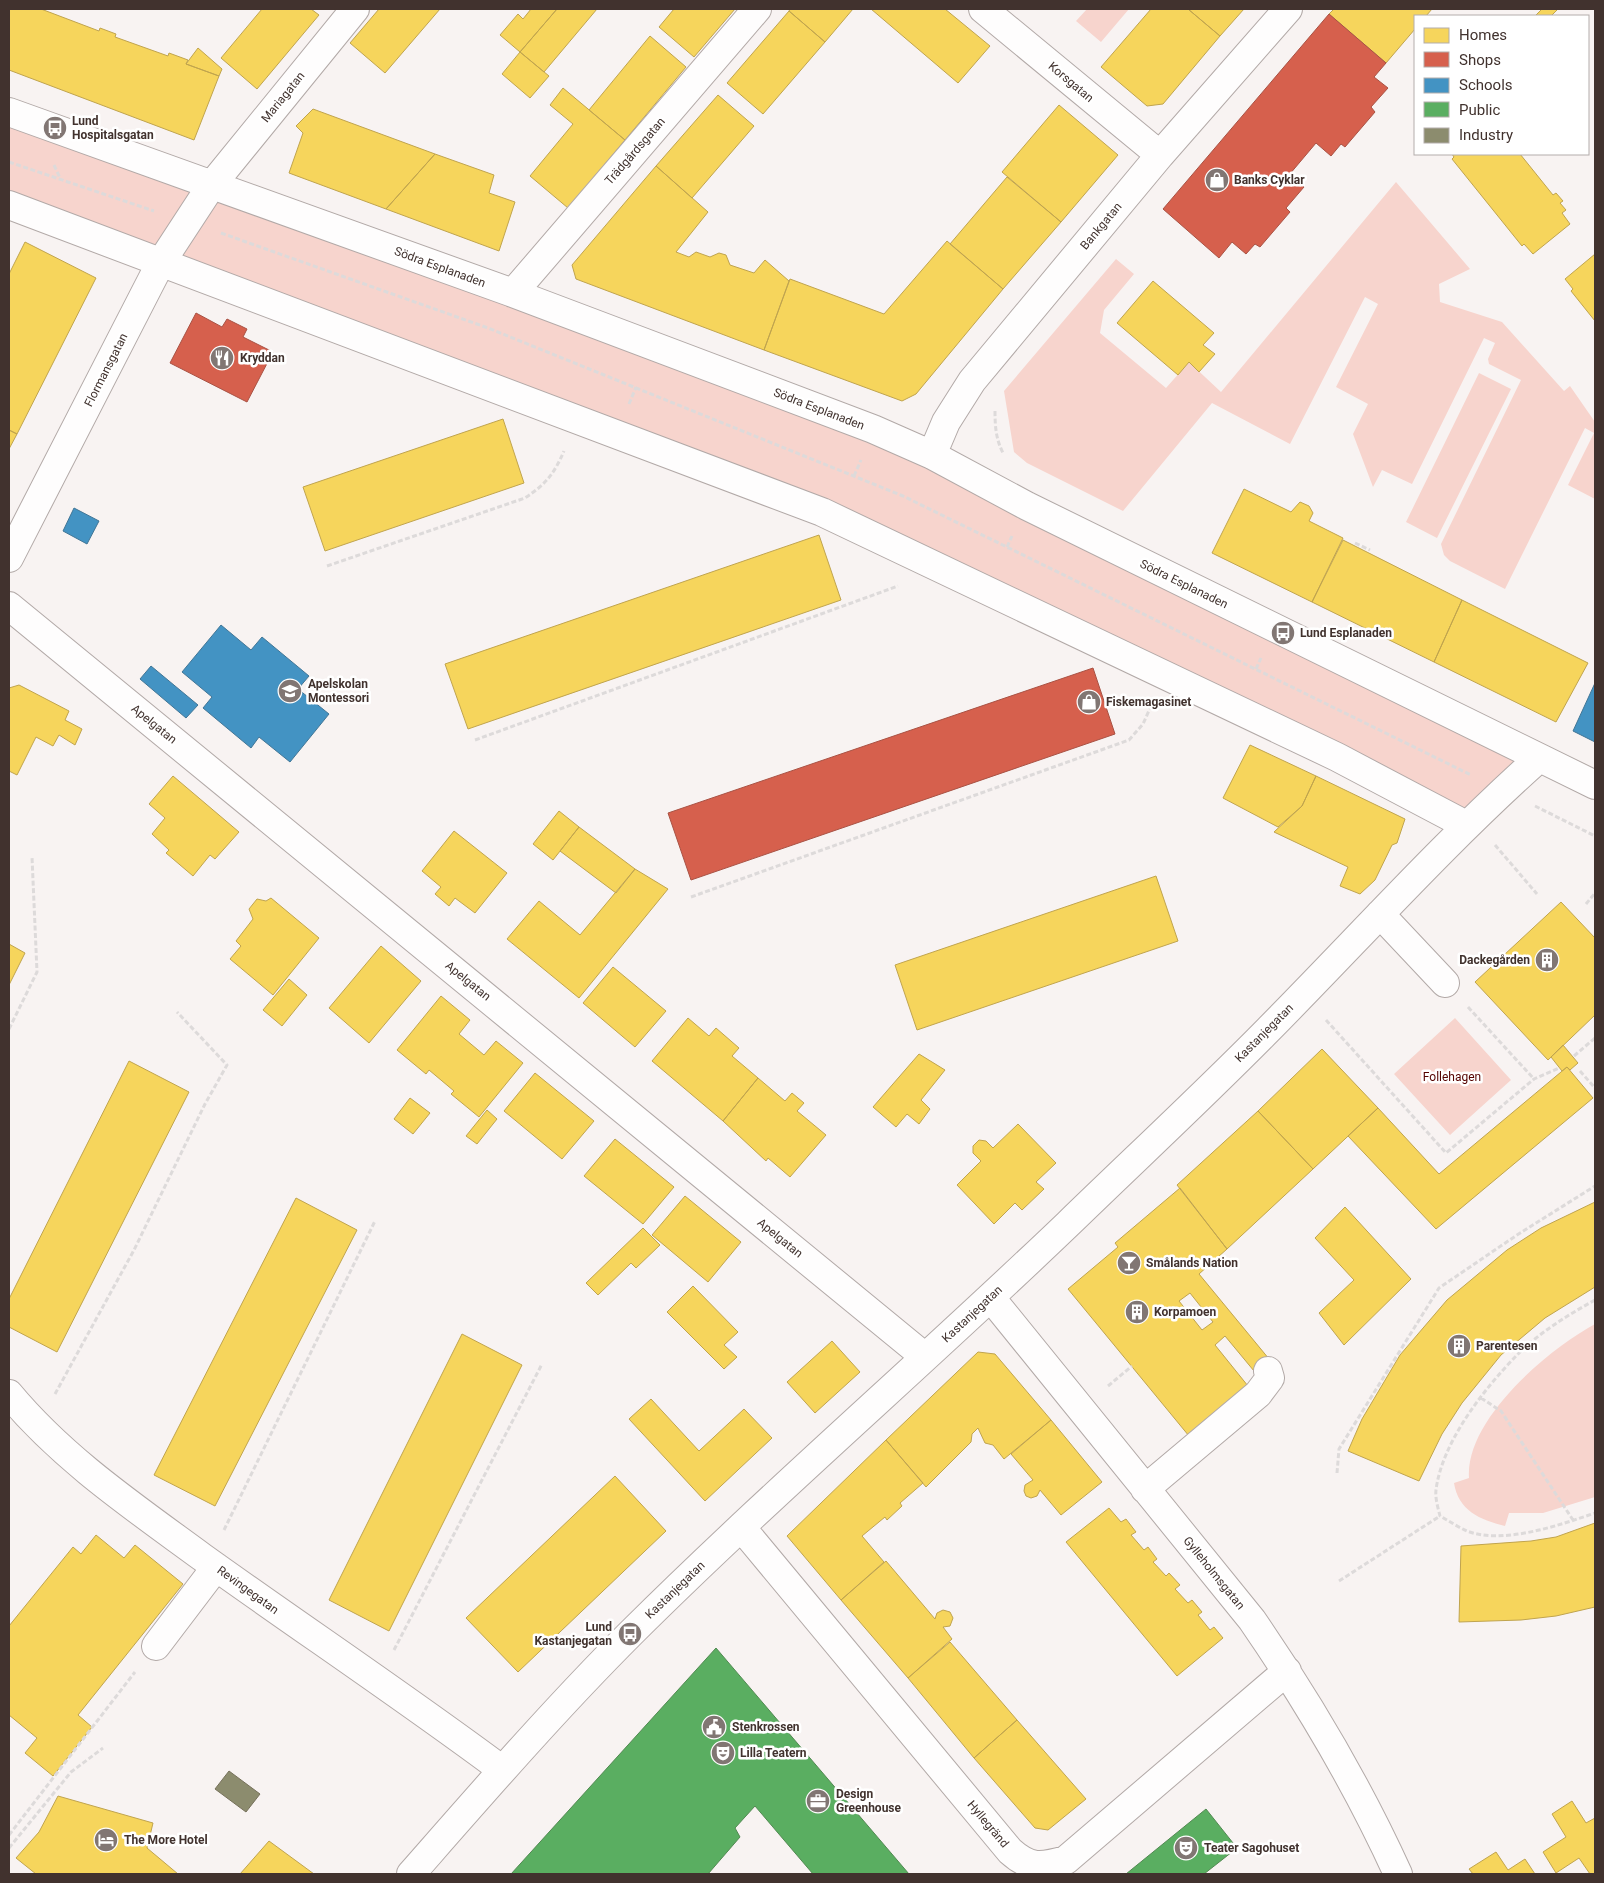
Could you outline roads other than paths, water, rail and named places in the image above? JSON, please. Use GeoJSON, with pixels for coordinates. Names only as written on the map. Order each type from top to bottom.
{"type":"FeatureCollection","features":[{"type":"Feature","properties":{"kind":"street","name":"Mariagatan"},"geometry":{"type":"LineString","coordinates":[[212,186],[355,9]]}},
{"type":"Feature","properties":{"kind":"street","name":"Trädgårdsgatan"},"geometry":{"type":"LineString","coordinates":[[513,293],[757,9]]}},
{"type":"Feature","properties":{"kind":"street","name":"Korsgatan"},"geometry":{"type":"LineString","coordinates":[[983,9],[1160,155]]}},
{"type":"Feature","properties":{"kind":"street","name":"Bankgatan"},"geometry":{"type":"LineString","coordinates":[[932,455],[946,422],[972,381],[1160,155],[1288,9]]}},
{"type":"Feature","properties":{"kind":"street","name":"Södra Esplanaden"},"geometry":{"type":"LineString","coordinates":[[9,112],[513,293],[873,429],[932,455],[1026,506],[1538,759],[1595,785]]}},
{"type":"Feature","properties":{"kind":"street","name":"Flormansgatan"},"geometry":{"type":"LineString","coordinates":[[9,558],[160,264],[212,186]]}},
{"type":"Feature","properties":{"kind":"street"},"geometry":{"type":"LineString","coordinates":[[9,205],[160,264],[822,512],[1337,757],[1466,825]]}},
{"type":"Feature","properties":{"kind":"street","name":"Apelgatan"},"geometry":{"type":"LineString","coordinates":[[18,613],[925,1357]]}},
{"type":"Feature","properties":{"kind":"street","name":"Kastanjegatan"},"geometry":{"type":"LineString","coordinates":[[411,1874],[501,1769],[630,1634],[741,1527],[1310,1002],[1380,914],[1466,825],[1538,759]]}},
{"type":"Feature","properties":{"kind":"street"},"geometry":{"type":"LineString","coordinates":[[1380,914],[1445,983]]}},
{"type":"Feature","properties":{"kind":"street","name":"Gylleholmsgatan"},"geometry":{"type":"LineString","coordinates":[[991,1298],[1252,1620],[1287,1671],[1317,1720],[1398,1874]]}},
{"type":"Feature","properties":{"kind":"street"},"geometry":{"type":"LineString","coordinates":[[1145,1489],[1258,1394],[1270,1378],[1268,1371]]}},
{"type":"Feature","properties":{"kind":"street","name":"Revingegatan"},"geometry":{"type":"LineString","coordinates":[[9,1394],[37,1425],[81,1467],[213,1565],[501,1769]]}},
{"type":"Feature","properties":{"kind":"street","name":"Hyllegränd"},"geometry":{"type":"LineString","coordinates":[[741,1527],[1010,1850],[1030,1865],[1046,1866],[1066,1860],[1287,1671]]}},
{"type":"Feature","properties":{"kind":"street"},"geometry":{"type":"LineString","coordinates":[[156,1646],[213,1565]]}},
{"type":"Feature","properties":{"kind":"place","name":"Lund Hospitalsgatan"},"geometry":{"type":"Point","coordinates":[55,128]}},
{"type":"Feature","properties":{"kind":"place","name":"Banks Cyklar"},"geometry":{"type":"Point","coordinates":[1217,180]}},
{"type":"Feature","properties":{"kind":"place","name":"Kryddan"},"geometry":{"type":"Point","coordinates":[222,358]}},
{"type":"Feature","properties":{"kind":"place","name":"Lund Esplanaden"},"geometry":{"type":"Point","coordinates":[1283,633]}},
{"type":"Feature","properties":{"kind":"place","name":"Apelskolan Montessori"},"geometry":{"type":"Point","coordinates":[290,691]}},
{"type":"Feature","properties":{"kind":"place","name":"Fiskemagasinet"},"geometry":{"type":"Point","coordinates":[1089,702]}},
{"type":"Feature","properties":{"kind":"place","name":"Dackegården"},"geometry":{"type":"Point","coordinates":[1547,960]}},
{"type":"Feature","properties":{"kind":"place","name":"Smålands Nation"},"geometry":{"type":"Point","coordinates":[1129,1263]}},
{"type":"Feature","properties":{"kind":"place","name":"Korpamoen"},"geometry":{"type":"Point","coordinates":[1137,1312]}},
{"type":"Feature","properties":{"kind":"place","name":"Parentesen"},"geometry":{"type":"Point","coordinates":[1459,1346]}},
{"type":"Feature","properties":{"kind":"place","name":"Lund Kastanjegatan"},"geometry":{"type":"Point","coordinates":[630,1634]}},
{"type":"Feature","properties":{"kind":"place","name":"Stenkrossen"},"geometry":{"type":"Point","coordinates":[714,1727]}},
{"type":"Feature","properties":{"kind":"place","name":"Lilla Teatern"},"geometry":{"type":"Point","coordinates":[723,1753]}},
{"type":"Feature","properties":{"kind":"place","name":"Design Greenhouse"},"geometry":{"type":"Point","coordinates":[818,1801]}},
{"type":"Feature","properties":{"kind":"place","name":"The More Hotel"},"geometry":{"type":"Point","coordinates":[106,1840]}},
{"type":"Feature","properties":{"kind":"place","name":"Teater Sagohuset"},"geometry":{"type":"Point","coordinates":[1186,1848]}},
{"type":"Feature","properties":{"kind":"park label","name":"Follehagen"},"geometry":{"type":"Point","coordinates":[1452,1077]}}]}
